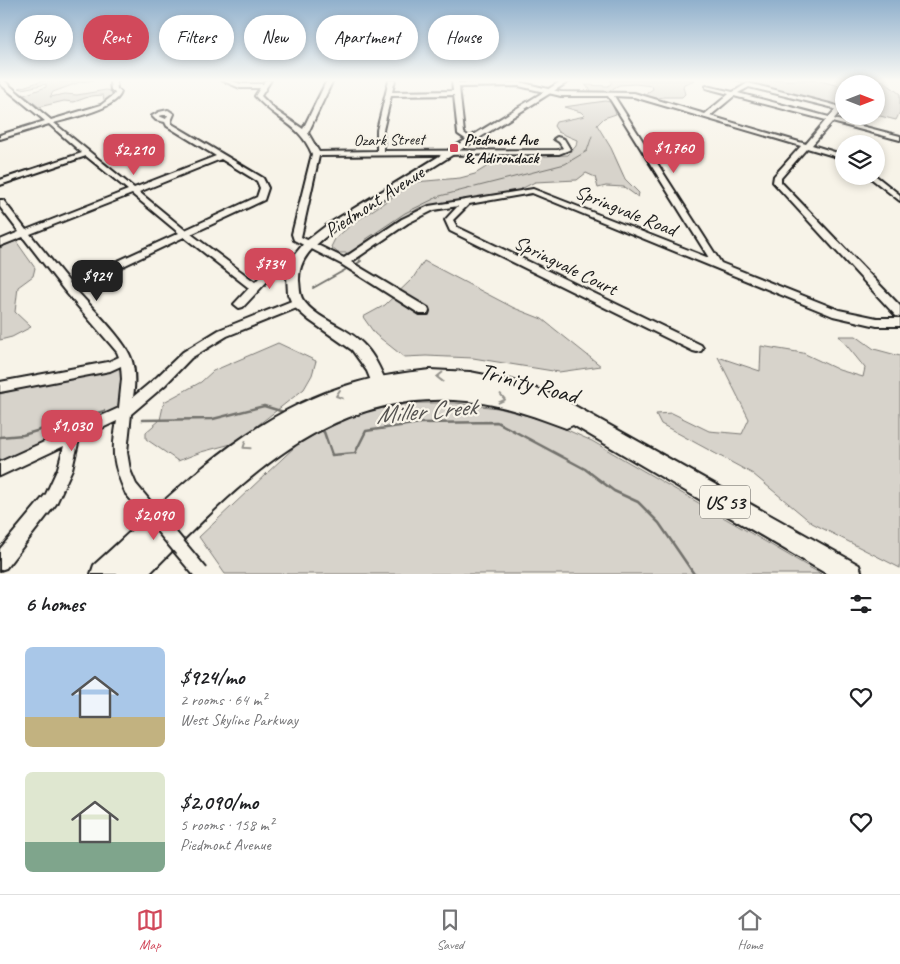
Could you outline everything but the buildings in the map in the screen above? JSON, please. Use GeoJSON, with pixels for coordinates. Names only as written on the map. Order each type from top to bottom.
{"type":"FeatureCollection","features":[{"type":"Feature","properties":{"kind":"highway","name":"US 53"},"geometry":{"type":"LineString","coordinates":[[103,574],[215,471],[267,431],[348,409],[382,390]]}},
{"type":"Feature","properties":{"kind":"highway","name":"Trinity Road"},"geometry":{"type":"LineString","coordinates":[[382,390],[447,392],[486,396],[534,408],[600,431],[850,574]]}},
{"type":"Feature","properties":{"kind":"highway","name":"US 53"},"geometry":{"type":"LineString","coordinates":[[132,574],[238,474],[278,443],[302,421]]}},
{"type":"Feature","properties":{"kind":"main road","name":"Piedmont Avenue"},"geometry":{"type":"LineString","coordinates":[[298,303],[293,285],[294,268],[298,258],[309,244],[331,228],[525,107]]}},
{"type":"Feature","properties":{"kind":"main road"},"geometry":{"type":"LineString","coordinates":[[298,303],[314,317],[357,346],[367,358],[382,390]]}},
{"type":"Feature","properties":{"kind":"street"},"geometry":{"type":"LineString","coordinates":[[32,107],[184,233],[255,287]]}},
{"type":"Feature","properties":{"kind":"street"},"geometry":{"type":"LineString","coordinates":[[0,137],[100,107]]}},
{"type":"Feature","properties":{"kind":"street"},"geometry":{"type":"LineString","coordinates":[[269,107],[306,132],[316,154],[296,234],[297,238],[344,262],[424,311]]}},
{"type":"Feature","properties":{"kind":"street"},"geometry":{"type":"LineString","coordinates":[[306,132],[318,107]]}},
{"type":"Feature","properties":{"kind":"street"},"geometry":{"type":"LineString","coordinates":[[381,153],[380,130],[386,107]]}},
{"type":"Feature","properties":{"kind":"street"},"geometry":{"type":"LineString","coordinates":[[457,107],[461,134],[470,140]]}},
{"type":"Feature","properties":{"kind":"street"},"geometry":{"type":"LineString","coordinates":[[618,107],[719,266]]}},
{"type":"Feature","properties":{"kind":"street"},"geometry":{"type":"LineString","coordinates":[[676,107],[835,154]]}},
{"type":"Feature","properties":{"kind":"street"},"geometry":{"type":"LineString","coordinates":[[706,116],[717,107]]}},
{"type":"Feature","properties":{"kind":"street"},"geometry":{"type":"LineString","coordinates":[[781,107],[900,138]]}},
{"type":"Feature","properties":{"kind":"street"},"geometry":{"type":"LineString","coordinates":[[833,107],[839,111],[832,120],[776,178],[780,186],[900,314]]}},
{"type":"Feature","properties":{"kind":"street"},"geometry":{"type":"LineString","coordinates":[[68,288],[262,198],[264,188],[260,180],[169,125],[168,122]]}},
{"type":"Feature","properties":{"kind":"street","name":"Ozark Street"},"geometry":{"type":"LineString","coordinates":[[316,154],[559,152],[567,149],[562,140],[557,139]]}},
{"type":"Feature","properties":{"kind":"street"},"geometry":{"type":"LineString","coordinates":[[0,183],[88,153]]}},
{"type":"Feature","properties":{"kind":"street"},"geometry":{"type":"LineString","coordinates":[[0,243],[220,157]]}},
{"type":"Feature","properties":{"kind":"street"},"geometry":{"type":"LineString","coordinates":[[883,185],[900,199]]}},
{"type":"Feature","properties":{"kind":"street","name":"Springvale Road"},"geometry":{"type":"LineString","coordinates":[[344,262],[405,221],[432,208],[533,191],[837,313],[877,322],[900,322]]}},
{"type":"Feature","properties":{"kind":"street"},"geometry":{"type":"LineString","coordinates":[[0,202],[68,288],[122,350],[126,359],[130,387],[120,447],[122,468],[131,488],[201,574]]}},
{"type":"Feature","properties":{"kind":"street","name":"Springvale Court"},"geometry":{"type":"LineString","coordinates":[[468,202],[449,220],[453,229],[697,348]]}},
{"type":"Feature","properties":{"kind":"street"},"geometry":{"type":"LineString","coordinates":[[239,304],[283,259]]}},
{"type":"Feature","properties":{"kind":"street"},"geometry":{"type":"LineString","coordinates":[[0,469],[125,411],[161,381],[187,355],[222,333],[298,303]]}},
{"type":"Feature","properties":{"kind":"street"},"geometry":{"type":"LineString","coordinates":[[0,387],[110,366],[126,359]]}},
{"type":"Feature","properties":{"kind":"street"},"geometry":{"type":"LineString","coordinates":[[0,562],[51,499],[65,469],[73,436]]}},
{"type":"Feature","properties":{"kind":"shaded area"},"geometry":{"type":"Polygon","coordinates":[[[564,107],[613,107],[616,114],[604,118],[597,125],[611,148],[625,179],[639,193],[638,197],[624,187],[606,186],[598,188],[595,177],[586,173],[577,180],[535,182],[517,191],[419,208],[350,253],[338,253],[331,247],[335,239],[352,224],[415,182],[460,178],[475,174],[491,164],[504,160],[568,155],[576,146],[577,140],[558,132],[554,126],[556,122],[585,116],[581,112],[564,107]]]}},
{"type":"Feature","properties":{"kind":"shaded area"},"geometry":{"type":"Polygon","coordinates":[[[885,107],[900,107],[900,112],[896,120],[885,117],[885,107]]]}},
{"type":"Feature","properties":{"kind":"shaded area"},"geometry":{"type":"Polygon","coordinates":[[[16,241],[35,268],[33,276],[18,287],[15,312],[31,327],[12,337],[0,340],[0,248],[16,241]]]}},
{"type":"Feature","properties":{"kind":"shaded area"},"geometry":{"type":"Polygon","coordinates":[[[424,261],[514,308],[542,319],[601,366],[559,372],[473,358],[404,357],[375,334],[363,317],[385,305],[413,278],[424,261]]]}},
{"type":"Feature","properties":{"kind":"shaded area"},"geometry":{"type":"Polygon","coordinates":[[[839,336],[856,336],[874,349],[900,356],[900,568],[812,523],[753,474],[661,424],[656,414],[672,413],[709,431],[742,434],[749,419],[718,357],[760,371],[761,346],[803,353],[839,370],[863,377],[865,368],[839,336]]]}},
{"type":"Feature","properties":{"kind":"shaded area"},"geometry":{"type":"Polygon","coordinates":[[[278,343],[316,361],[312,375],[304,389],[235,443],[201,452],[178,461],[146,439],[146,432],[160,420],[164,402],[201,382],[213,371],[278,343]]]}},
{"type":"Feature","properties":{"kind":"shaded area"},"geometry":{"type":"Polygon","coordinates":[[[126,359],[125,411],[0,469],[0,394],[126,359]]]}},
{"type":"Feature","properties":{"kind":"shaded area"},"geometry":{"type":"Polygon","coordinates":[[[407,403],[455,403],[498,408],[547,421],[592,441],[821,574],[225,574],[199,537],[300,442],[359,413],[407,403]]]}},
{"type":"Feature","properties":{"kind":"waterway"},"geometry":{"type":"LineString","coordinates":[[364,243],[365,240],[405,213],[440,196],[565,164],[587,151],[592,136]]}},
{"type":"Feature","properties":{"kind":"waterway"},"geometry":{"type":"LineString","coordinates":[[359,262],[362,254]]}},
{"type":"Feature","properties":{"kind":"waterway"},"geometry":{"type":"LineString","coordinates":[[355,265],[361,261]]}},
{"type":"Feature","properties":{"kind":"waterway"},"geometry":{"type":"LineString","coordinates":[[313,288],[345,270]]}},
{"type":"Feature","properties":{"kind":"waterway","name":"Miller Creek"},"geometry":{"type":"LineString","coordinates":[[142,420],[213,419],[264,406],[287,413]]}},
{"type":"Feature","properties":{"kind":"waterway","name":"Miller Creek"},"geometry":{"type":"LineString","coordinates":[[0,437],[23,435],[104,411]]}},
{"type":"Feature","properties":{"kind":"waterway","name":"Miller Creek"},"geometry":{"type":"LineString","coordinates":[[320,430],[324,432],[332,455],[355,453],[366,431],[420,423],[497,422],[585,469],[614,491],[638,502],[659,523],[694,574]]}},
{"type":"Feature","properties":{"kind":"place","name":"Piedmont Ave & Adirondack"},"geometry":{"type":"Point","coordinates":[454,148]}}]}
